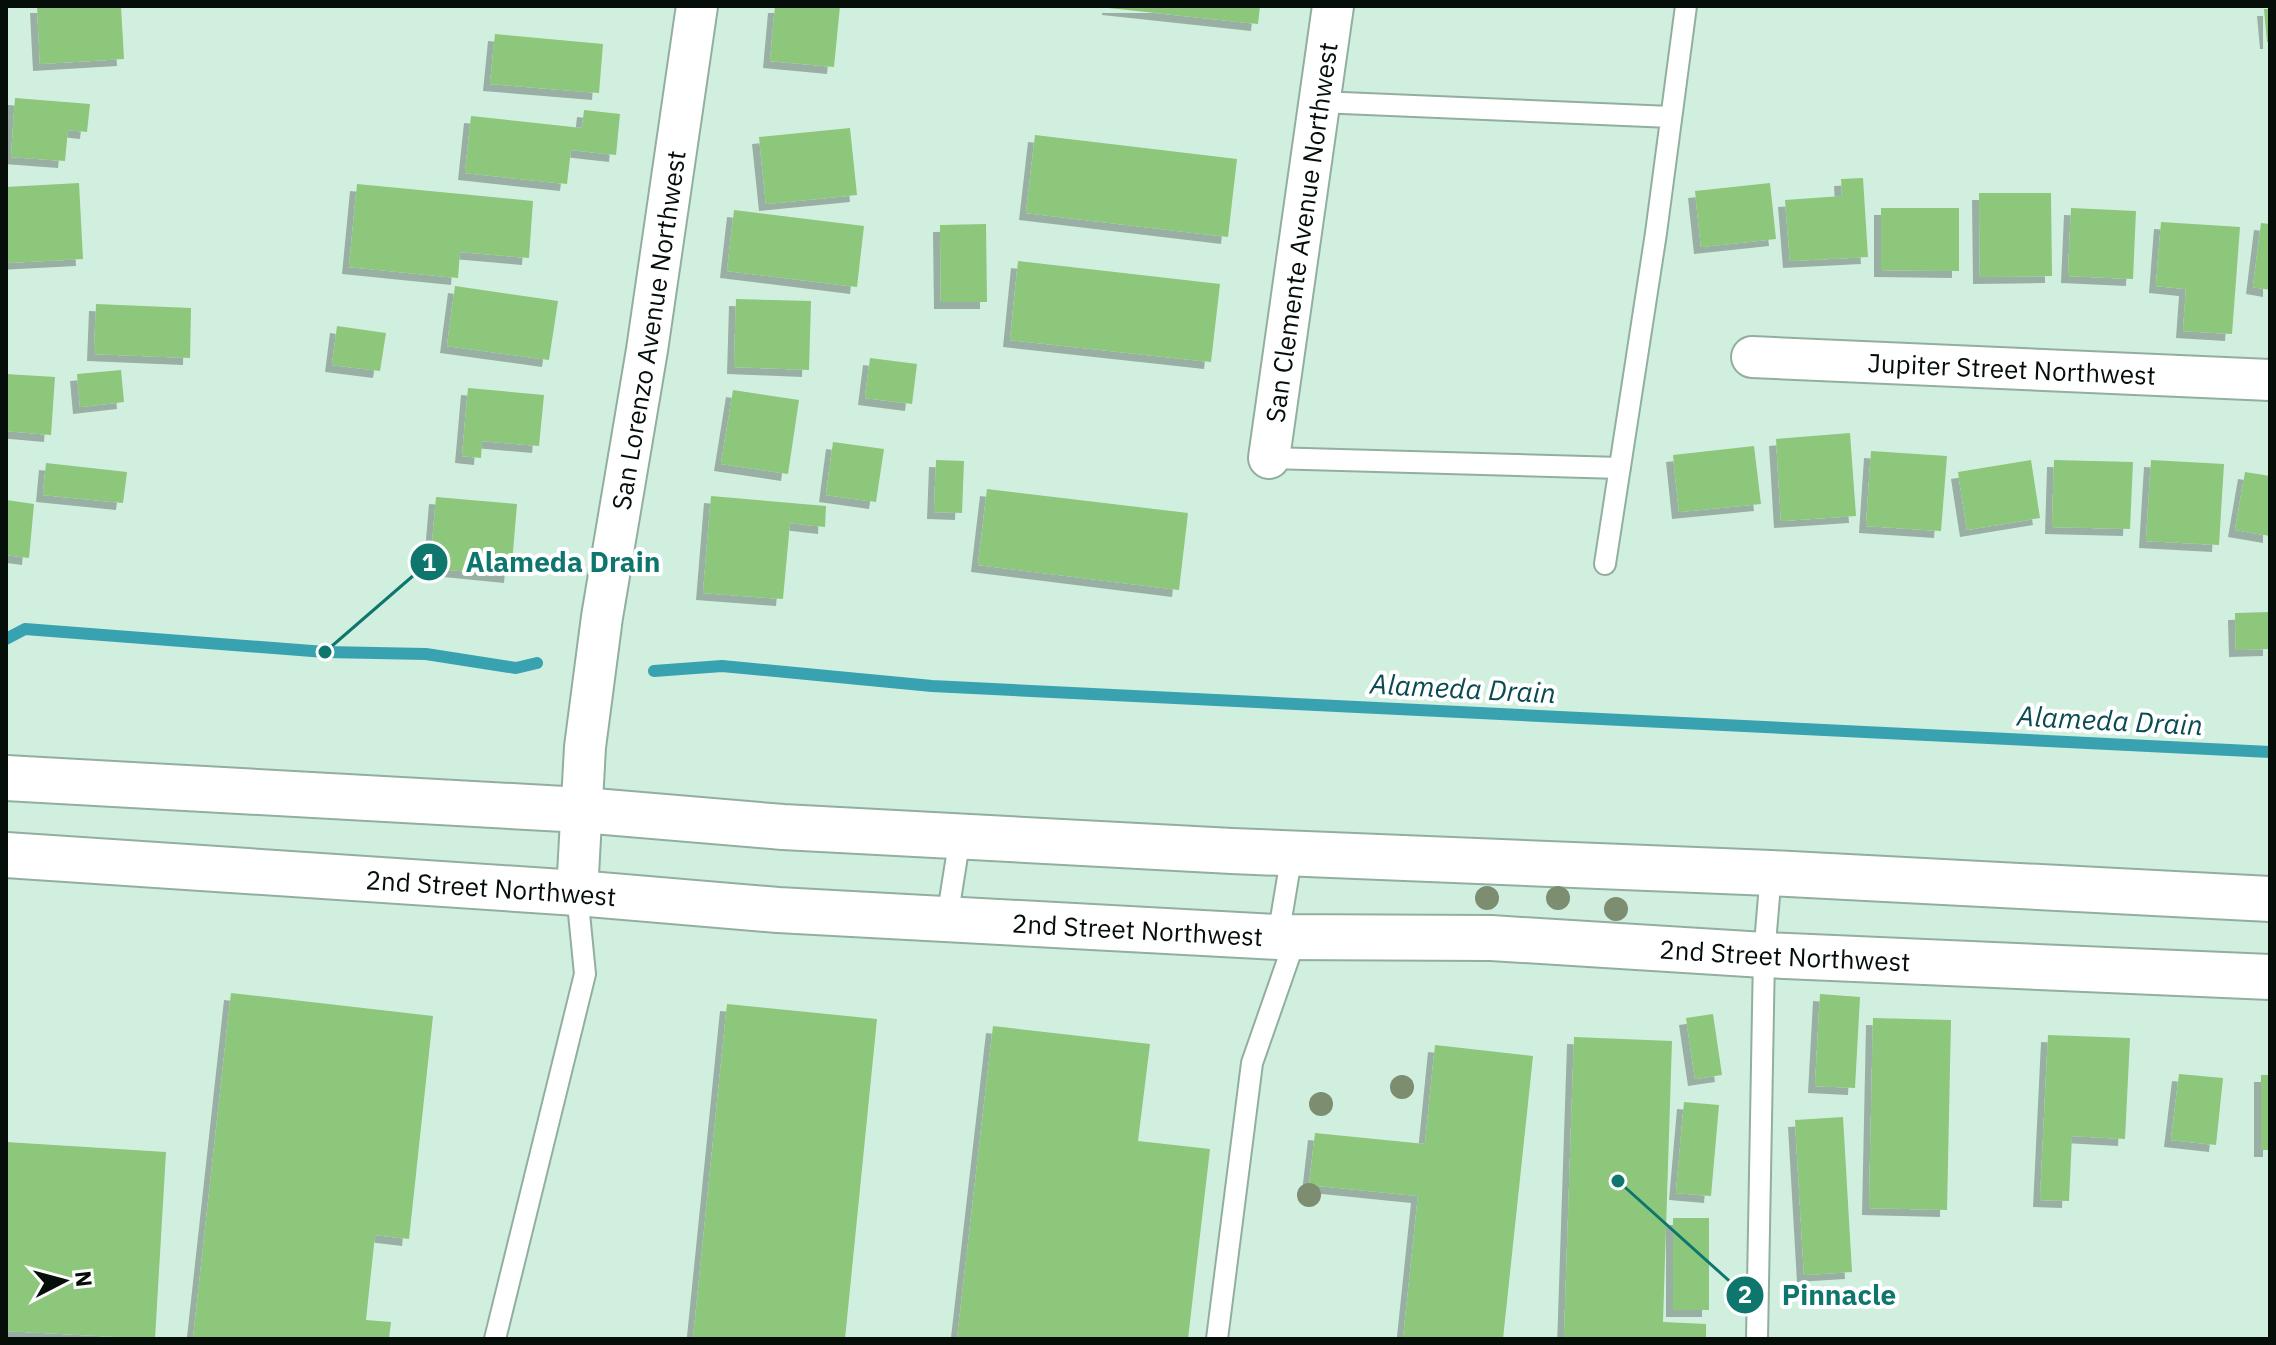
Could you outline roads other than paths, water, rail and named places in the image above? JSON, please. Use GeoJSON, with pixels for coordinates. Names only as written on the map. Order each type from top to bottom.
{"type":"FeatureCollection","features":[{"type":"Feature","properties":{"kind":"main road"},"geometry":{"type":"LineString","coordinates":[[6,778],[582,810],[783,827],[960,837],[2270,899]]}},
{"type":"Feature","properties":{"kind":"main road","name":"2nd Street Northwest"},"geometry":{"type":"LineString","coordinates":[[6,855],[577,893],[778,910],[1287,937],[1491,938],[1764,955],[2270,977]]}},
{"type":"Feature","properties":{"kind":"street","name":"San Lorenzo Avenue Northwest"},"geometry":{"type":"LineString","coordinates":[[577,893],[585,747],[602,617],[647,350],[697,6]]}},
{"type":"Feature","properties":{"kind":"street","name":"San Clemente Avenue Northwest"},"geometry":{"type":"LineString","coordinates":[[1269,458],[1333,6]]}},
{"type":"Feature","properties":{"kind":"street","name":"Jupiter Street Northwest"},"geometry":{"type":"LineString","coordinates":[[1752,357],[2270,380]]}},
{"type":"Feature","properties":{"kind":"lane"},"geometry":{"type":"LineString","coordinates":[[1605,564],[1686,6]]}},
{"type":"Feature","properties":{"kind":"lane"},"geometry":{"type":"LineString","coordinates":[[1319,102],[1671,117]]}},
{"type":"Feature","properties":{"kind":"lane"},"geometry":{"type":"LineString","coordinates":[[1269,458],[1620,468]]}},
{"type":"Feature","properties":{"kind":"lane"},"geometry":{"type":"LineString","coordinates":[[947,919],[960,837]]}},
{"type":"Feature","properties":{"kind":"lane"},"geometry":{"type":"LineString","coordinates":[[1217,1339],[1252,1063],[1287,937],[1292,853]]}},
{"type":"Feature","properties":{"kind":"lane"},"geometry":{"type":"LineString","coordinates":[[1757,1339],[1764,955],[1771,873]]}},
{"type":"Feature","properties":{"kind":"lane"},"geometry":{"type":"LineString","coordinates":[[495,1339],[585,974],[577,893]]}},
{"type":"Feature","properties":{"kind":"waterway","name":"Alameda Drain"},"geometry":{"type":"LineString","coordinates":[[6,639],[25,629],[325,652],[426,654],[516,668],[537,663]]}},
{"type":"Feature","properties":{"kind":"waterway","name":"Alameda Drain"},"geometry":{"type":"LineString","coordinates":[[654,671],[722,666],[932,686],[2270,752]]}},
{"type":"Feature","properties":{"kind":"place","name":"Alameda Drain"},"geometry":{"type":"Point","coordinates":[325,652]}},
{"type":"Feature","properties":{"kind":"place","name":"Pinnacle"},"geometry":{"type":"Point","coordinates":[1618,1181]}}]}
